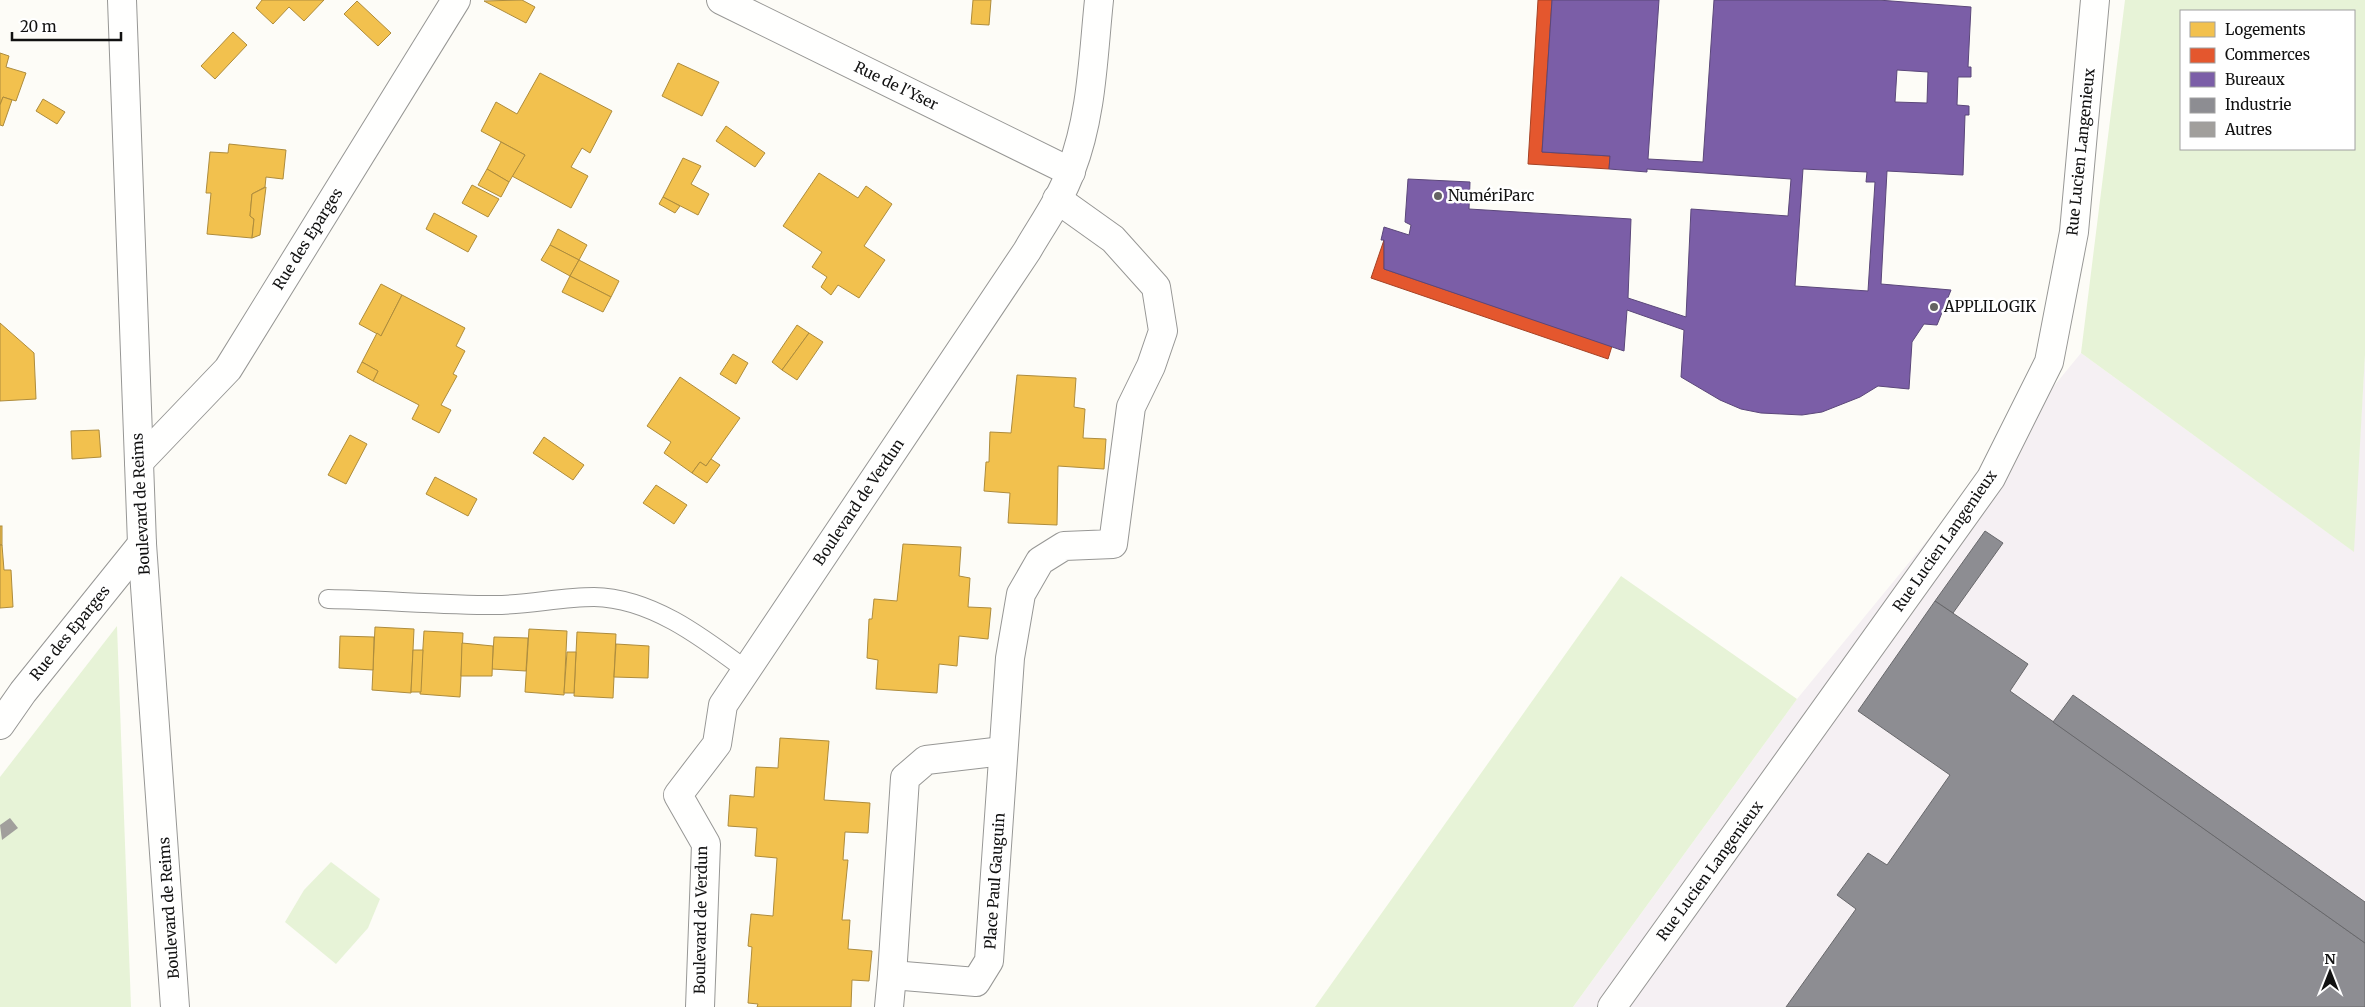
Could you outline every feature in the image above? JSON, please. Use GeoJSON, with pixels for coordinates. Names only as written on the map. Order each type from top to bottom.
{"type":"FeatureCollection","features":[{"type":"Feature","properties":{"kind":"street","name":"Boulevard de Reims"},"geometry":{"type":"LineString","coordinates":[[122,0],[142,544],[175,1007]]}},
{"type":"Feature","properties":{"kind":"street","name":"Rue des Eparges"},"geometry":{"type":"LineString","coordinates":[[139,462],[228,369],[456,0]]}},
{"type":"Feature","properties":{"kind":"street","name":"Rue de l'Yser"},"geometry":{"type":"LineString","coordinates":[[721,0],[1071,172]]}},
{"type":"Feature","properties":{"kind":"street","name":"Boulevard de Verdun"},"geometry":{"type":"LineString","coordinates":[[700,1007],[706,844],[678,795],[717,744],[723,705],[1027,251],[1057,199],[1071,172],[1086,124],[1099,0]]}},
{"type":"Feature","properties":{"kind":"street","name":"Rue Lucien Langenieux"},"geometry":{"type":"LineString","coordinates":[[1612,1007],[1991,478],[2049,362],[2074,232],[2095,0]]}},
{"type":"Feature","properties":{"kind":"street","name":"Place Paul Gauguin"},"geometry":{"type":"LineString","coordinates":[[892,975],[976,982],[989,961],[1010,658],[1021,594],[1040,561],[1064,546],[1113,544],[1131,407],[1151,366],[1163,331],[1156,287],[1113,239],[1057,199]]}},
{"type":"Feature","properties":{"kind":"street","name":"Rue des Eparges"},"geometry":{"type":"LineString","coordinates":[[0,724],[23,692],[142,544]]}},
{"type":"Feature","properties":{"kind":"street"},"geometry":{"type":"LineString","coordinates":[[889,1007],[905,778],[926,760],[1004,751]]}},
{"type":"Feature","properties":{"kind":"lane"},"geometry":{"type":"LineString","coordinates":[[328,599],[402,600],[443,605],[499,605],[596,597],[637,605],[682,625],[746,670]]}},
{"type":"Feature","properties":{"kind":"shaded area"},"geometry":{"type":"Polygon","coordinates":[[[2081,353],[2353,551],[2365,355],[2365,1007],[1573,1007],[1797,699],[2081,353]]]}},
{"type":"Feature","properties":{"kind":"green space"},"geometry":{"type":"Polygon","coordinates":[[[2125,0],[2365,0],[2365,355],[2354,552],[2081,353],[2125,0]]]}},
{"type":"Feature","properties":{"kind":"green space"},"geometry":{"type":"Polygon","coordinates":[[[1621,576],[1797,699],[1573,1007],[1315,1007],[1621,576]]]}},
{"type":"Feature","properties":{"kind":"green space"},"geometry":{"type":"Polygon","coordinates":[[[117,626],[131,1007],[0,1007],[0,777],[117,626]]]}},
{"type":"Feature","properties":{"kind":"green space"},"geometry":{"type":"Polygon","coordinates":[[[331,862],[380,899],[368,928],[336,964],[285,922],[304,890],[331,862]]]}},
{"type":"Feature","properties":{"kind":"building: Logements"},"geometry":{"type":"Polygon","coordinates":[[[262,0],[324,0],[304,21],[289,7],[273,24],[256,8],[262,0]]]}},
{"type":"Feature","properties":{"kind":"building: Logements"},"geometry":{"type":"Polygon","coordinates":[[[522,0],[535,7],[526,23],[484,1],[522,0]]]}},
{"type":"Feature","properties":{"kind":"building: Logements"},"geometry":{"type":"Polygon","coordinates":[[[973,0],[991,0],[989,25],[971,24],[973,0]]]}},
{"type":"Feature","properties":{"kind":"building: Logements"},"geometry":{"type":"Polygon","coordinates":[[[357,1],[391,33],[378,46],[344,14],[357,1]]]}},
{"type":"Feature","properties":{"kind":"building: Logements"},"geometry":{"type":"Polygon","coordinates":[[[233,32],[247,45],[215,79],[201,66],[233,32]]]}},
{"type":"Feature","properties":{"kind":"building: Logements"},"geometry":{"type":"Polygon","coordinates":[[[0,53],[9,56],[6,67],[26,73],[16,101],[3,97],[0,105],[0,53]]]}},
{"type":"Feature","properties":{"kind":"building: Logements"},"geometry":{"type":"Polygon","coordinates":[[[678,63],[719,82],[702,116],[662,96],[678,63]]]}},
{"type":"Feature","properties":{"kind":"building: Logements"},"geometry":{"type":"Polygon","coordinates":[[[540,73],[612,111],[590,153],[582,148],[571,167],[588,176],[571,208],[512,176],[525,155],[481,131],[496,102],[517,114],[540,73]]]}},
{"type":"Feature","properties":{"kind":"building: Logements"},"geometry":{"type":"Polygon","coordinates":[[[3,97],[12,100],[3,126],[0,125],[0,105],[3,97]]]}},
{"type":"Feature","properties":{"kind":"building: Logements"},"geometry":{"type":"Polygon","coordinates":[[[43,99],[65,112],[57,124],[36,111],[43,99]]]}},
{"type":"Feature","properties":{"kind":"building: Logements"},"geometry":{"type":"Polygon","coordinates":[[[726,126],[765,153],[755,167],[716,141],[726,126]]]}},
{"type":"Feature","properties":{"kind":"building: Logements"},"geometry":{"type":"Polygon","coordinates":[[[501,142],[525,155],[509,182],[487,169],[501,142]]]}},
{"type":"Feature","properties":{"kind":"building: Logements"},"geometry":{"type":"Polygon","coordinates":[[[229,144],[286,150],[283,179],[266,177],[265,187],[252,194],[250,216],[254,219],[252,238],[207,234],[211,193],[206,193],[210,152],[228,153],[229,144]]]}},
{"type":"Feature","properties":{"kind":"building: Logements"},"geometry":{"type":"Polygon","coordinates":[[[683,158],[701,166],[691,184],[709,194],[698,215],[663,197],[683,158]]]}},
{"type":"Feature","properties":{"kind":"building: Logements"},"geometry":{"type":"Polygon","coordinates":[[[487,169],[509,182],[501,197],[478,185],[487,169]]]}},
{"type":"Feature","properties":{"kind":"building: Logements"},"geometry":{"type":"Polygon","coordinates":[[[819,173],[858,198],[866,186],[892,204],[864,246],[885,260],[859,298],[838,285],[831,295],[821,287],[827,277],[812,267],[822,252],[783,226],[819,173]]]}},
{"type":"Feature","properties":{"kind":"building: Logements"},"geometry":{"type":"Polygon","coordinates":[[[472,185],[499,199],[488,217],[462,203],[472,185]]]}},
{"type":"Feature","properties":{"kind":"building: Logements"},"geometry":{"type":"Polygon","coordinates":[[[266,187],[260,235],[252,238],[254,219],[250,216],[252,194],[266,187]]]}},
{"type":"Feature","properties":{"kind":"building: Logements"},"geometry":{"type":"Polygon","coordinates":[[[663,197],[680,206],[675,213],[659,204],[663,197]]]}},
{"type":"Feature","properties":{"kind":"building: Logements"},"geometry":{"type":"Polygon","coordinates":[[[434,213],[477,236],[468,252],[426,229],[434,213]]]}},
{"type":"Feature","properties":{"kind":"building: Logements"},"geometry":{"type":"Polygon","coordinates":[[[558,229],[587,245],[579,260],[550,245],[558,229]]]}},
{"type":"Feature","properties":{"kind":"building: Logements"},"geometry":{"type":"Polygon","coordinates":[[[550,245],[579,260],[570,276],[541,260],[550,245]]]}},
{"type":"Feature","properties":{"kind":"building: Logements"},"geometry":{"type":"Polygon","coordinates":[[[579,260],[619,281],[611,297],[570,276],[579,260]]]}},
{"type":"Feature","properties":{"kind":"building: Logements"},"geometry":{"type":"Polygon","coordinates":[[[570,276],[611,297],[603,312],[562,292],[570,276]]]}},
{"type":"Feature","properties":{"kind":"building: Logements"},"geometry":{"type":"Polygon","coordinates":[[[381,284],[402,295],[381,336],[359,324],[381,284]]]}},
{"type":"Feature","properties":{"kind":"building: Logements"},"geometry":{"type":"Polygon","coordinates":[[[402,295],[465,328],[456,346],[465,351],[453,374],[457,376],[441,405],[451,410],[439,433],[412,419],[419,405],[373,381],[378,371],[362,362],[377,333],[381,336],[402,295]]]}},
{"type":"Feature","properties":{"kind":"building: Logements"},"geometry":{"type":"Polygon","coordinates":[[[0,323],[34,353],[36,399],[0,401],[0,323]]]}},
{"type":"Feature","properties":{"kind":"building: Logements"},"geometry":{"type":"Polygon","coordinates":[[[797,325],[809,333],[782,370],[772,362],[797,325]]]}},
{"type":"Feature","properties":{"kind":"building: Logements"},"geometry":{"type":"Polygon","coordinates":[[[809,333],[823,342],[797,380],[782,370],[809,333]]]}},
{"type":"Feature","properties":{"kind":"building: Logements"},"geometry":{"type":"Polygon","coordinates":[[[733,354],[748,363],[736,384],[720,374],[733,354]]]}},
{"type":"Feature","properties":{"kind":"building: Logements"},"geometry":{"type":"Polygon","coordinates":[[[362,362],[378,371],[373,381],[357,372],[362,362]]]}},
{"type":"Feature","properties":{"kind":"building: Logements"},"geometry":{"type":"Polygon","coordinates":[[[1017,375],[1076,378],[1074,407],[1085,409],[1083,438],[1106,439],[1104,469],[1058,466],[1057,525],[1008,523],[1010,493],[984,491],[986,462],[989,462],[990,432],[1011,433],[1017,375]]]}},
{"type":"Feature","properties":{"kind":"building: Logements"},"geometry":{"type":"Polygon","coordinates":[[[680,377],[740,418],[706,466],[700,462],[692,473],[664,453],[671,442],[647,426],[680,377]]]}},
{"type":"Feature","properties":{"kind":"building: Logements"},"geometry":{"type":"Polygon","coordinates":[[[99,430],[101,457],[72,459],[71,431],[99,430]]]}},
{"type":"Feature","properties":{"kind":"building: Logements"},"geometry":{"type":"Polygon","coordinates":[[[350,435],[367,444],[346,484],[328,475],[350,435]]]}},
{"type":"Feature","properties":{"kind":"building: Logements"},"geometry":{"type":"Polygon","coordinates":[[[544,437],[584,465],[573,480],[533,453],[544,437]]]}},
{"type":"Feature","properties":{"kind":"building: Logements"},"geometry":{"type":"Polygon","coordinates":[[[711,459],[720,465],[707,483],[692,473],[700,462],[706,466],[711,459]]]}},
{"type":"Feature","properties":{"kind":"building: Logements"},"geometry":{"type":"Polygon","coordinates":[[[435,477],[477,499],[468,516],[426,494],[435,477]]]}},
{"type":"Feature","properties":{"kind":"building: Logements"},"geometry":{"type":"Polygon","coordinates":[[[656,485],[687,505],[674,524],[643,503],[656,485]]]}},
{"type":"Feature","properties":{"kind":"building: Logements"},"geometry":{"type":"Polygon","coordinates":[[[0,526],[2,526],[2,545],[0,545],[0,526]]]}},
{"type":"Feature","properties":{"kind":"building: Logements"},"geometry":{"type":"Polygon","coordinates":[[[903,544],[961,547],[959,576],[970,578],[968,607],[991,608],[988,639],[959,636],[957,666],[939,664],[937,693],[876,689],[878,660],[867,658],[869,619],[872,619],[874,599],[897,601],[903,544]]]}},
{"type":"Feature","properties":{"kind":"building: Logements"},"geometry":{"type":"Polygon","coordinates":[[[0,545],[2,545],[4,570],[11,570],[13,607],[0,608],[0,545]]]}},
{"type":"Feature","properties":{"kind":"building: Logements"},"geometry":{"type":"Polygon","coordinates":[[[375,627],[414,629],[411,693],[372,690],[375,627]]]}},
{"type":"Feature","properties":{"kind":"building: Logements"},"geometry":{"type":"Polygon","coordinates":[[[529,629],[567,631],[564,695],[525,692],[529,629]]]}},
{"type":"Feature","properties":{"kind":"building: Logements"},"geometry":{"type":"Polygon","coordinates":[[[424,631],[463,633],[460,697],[420,694],[424,631]]]}},
{"type":"Feature","properties":{"kind":"building: Logements"},"geometry":{"type":"Polygon","coordinates":[[[577,632],[616,634],[613,698],[574,696],[577,632]]]}},
{"type":"Feature","properties":{"kind":"building: Logements"},"geometry":{"type":"Polygon","coordinates":[[[340,636],[374,637],[373,670],[339,668],[340,636]]]}},
{"type":"Feature","properties":{"kind":"building: Logements"},"geometry":{"type":"Polygon","coordinates":[[[494,637],[528,638],[526,671],[492,669],[494,637]]]}},
{"type":"Feature","properties":{"kind":"building: Logements"},"geometry":{"type":"Polygon","coordinates":[[[462,643],[493,646],[492,676],[461,676],[462,643]]]}},
{"type":"Feature","properties":{"kind":"building: Logements"},"geometry":{"type":"Polygon","coordinates":[[[616,644],[649,646],[648,678],[614,677],[616,644]]]}},
{"type":"Feature","properties":{"kind":"building: Logements"},"geometry":{"type":"Polygon","coordinates":[[[413,650],[423,650],[421,692],[411,692],[413,650]]]}},
{"type":"Feature","properties":{"kind":"building: Logements"},"geometry":{"type":"Polygon","coordinates":[[[567,652],[576,652],[574,693],[564,693],[567,652]]]}},
{"type":"Feature","properties":{"kind":"building: Logements"},"geometry":{"type":"Polygon","coordinates":[[[780,738],[829,741],[824,800],[870,803],[868,833],[845,832],[843,860],[848,860],[842,920],[850,920],[848,949],[872,951],[869,981],[852,980],[851,1007],[757,1007],[758,1004],[748,1003],[752,947],[748,946],[751,914],[773,916],[777,858],[755,856],[757,828],[728,826],[730,795],[754,797],[756,767],[778,768],[780,738]]]}},
{"type":"Feature","properties":{"kind":"building: Commerces"},"geometry":{"type":"Polygon","coordinates":[[[1538,0],[1552,0],[1542,152],[1610,156],[1609,169],[1528,164],[1538,0]]]}},
{"type":"Feature","properties":{"kind":"building: Commerces"},"geometry":{"type":"Polygon","coordinates":[[[1384,240],[1384,269],[1612,346],[1608,359],[1371,278],[1384,240]]]}},
{"type":"Feature","properties":{"kind":"building: Bureaux","name":"NumériParc"},"geometry":{"type":"Polygon","coordinates":[[[1552,0],[1659,0],[1648,159],[1703,162],[1714,0],[1878,0],[1971,7],[1968,67],[1971,67],[1971,77],[1958,77],[1957,105],[1969,106],[1969,115],[1965,115],[1963,175],[1887,171],[1881,284],[1951,290],[1937,325],[1924,324],[1912,342],[1909,389],[1878,386],[1860,397],[1822,412],[1802,415],[1761,413],[1741,409],[1720,400],[1681,377],[1684,330],[1627,310],[1624,351],[1384,269],[1384,240],[1381,240],[1384,227],[1409,235],[1411,225],[1405,222],[1408,179],[1470,182],[1469,209],[1631,219],[1628,298],[1686,317],[1691,209],[1788,216],[1791,179],[1647,169],[1647,172],[1609,169],[1610,156],[1542,152],[1552,0]],[[1897,70],[1895,102],[1927,103],[1928,72],[1897,70]],[[1803,169],[1795,286],[1868,291],[1875,182],[1866,182],[1867,172],[1803,169]]]}},
{"type":"Feature","properties":{"kind":"building: Industrie"},"geometry":{"type":"Polygon","coordinates":[[[1985,531],[2003,543],[1953,613],[1935,601],[1985,531]]]}},
{"type":"Feature","properties":{"kind":"building: Industrie"},"geometry":{"type":"Polygon","coordinates":[[[1935,601],[2028,664],[2010,691],[2365,943],[2365,1007],[1786,1007],[1856,909],[1837,895],[1868,853],[1887,865],[1950,775],[1858,711],[1935,601]]]}},
{"type":"Feature","properties":{"kind":"building: Industrie"},"geometry":{"type":"Polygon","coordinates":[[[2073,695],[2365,902],[2365,943],[2053,722],[2073,695]]]}},
{"type":"Feature","properties":{"kind":"building: Autres"},"geometry":{"type":"Polygon","coordinates":[[[10,818],[18,828],[2,840],[0,825],[10,818]]]}},
{"type":"Feature","properties":{"kind":"place","name":"NumériParc"},"geometry":{"type":"Point","coordinates":[1438,196]}},
{"type":"Feature","properties":{"kind":"place","name":"APPLILOGIK"},"geometry":{"type":"Point","coordinates":[1934,307]}}]}
